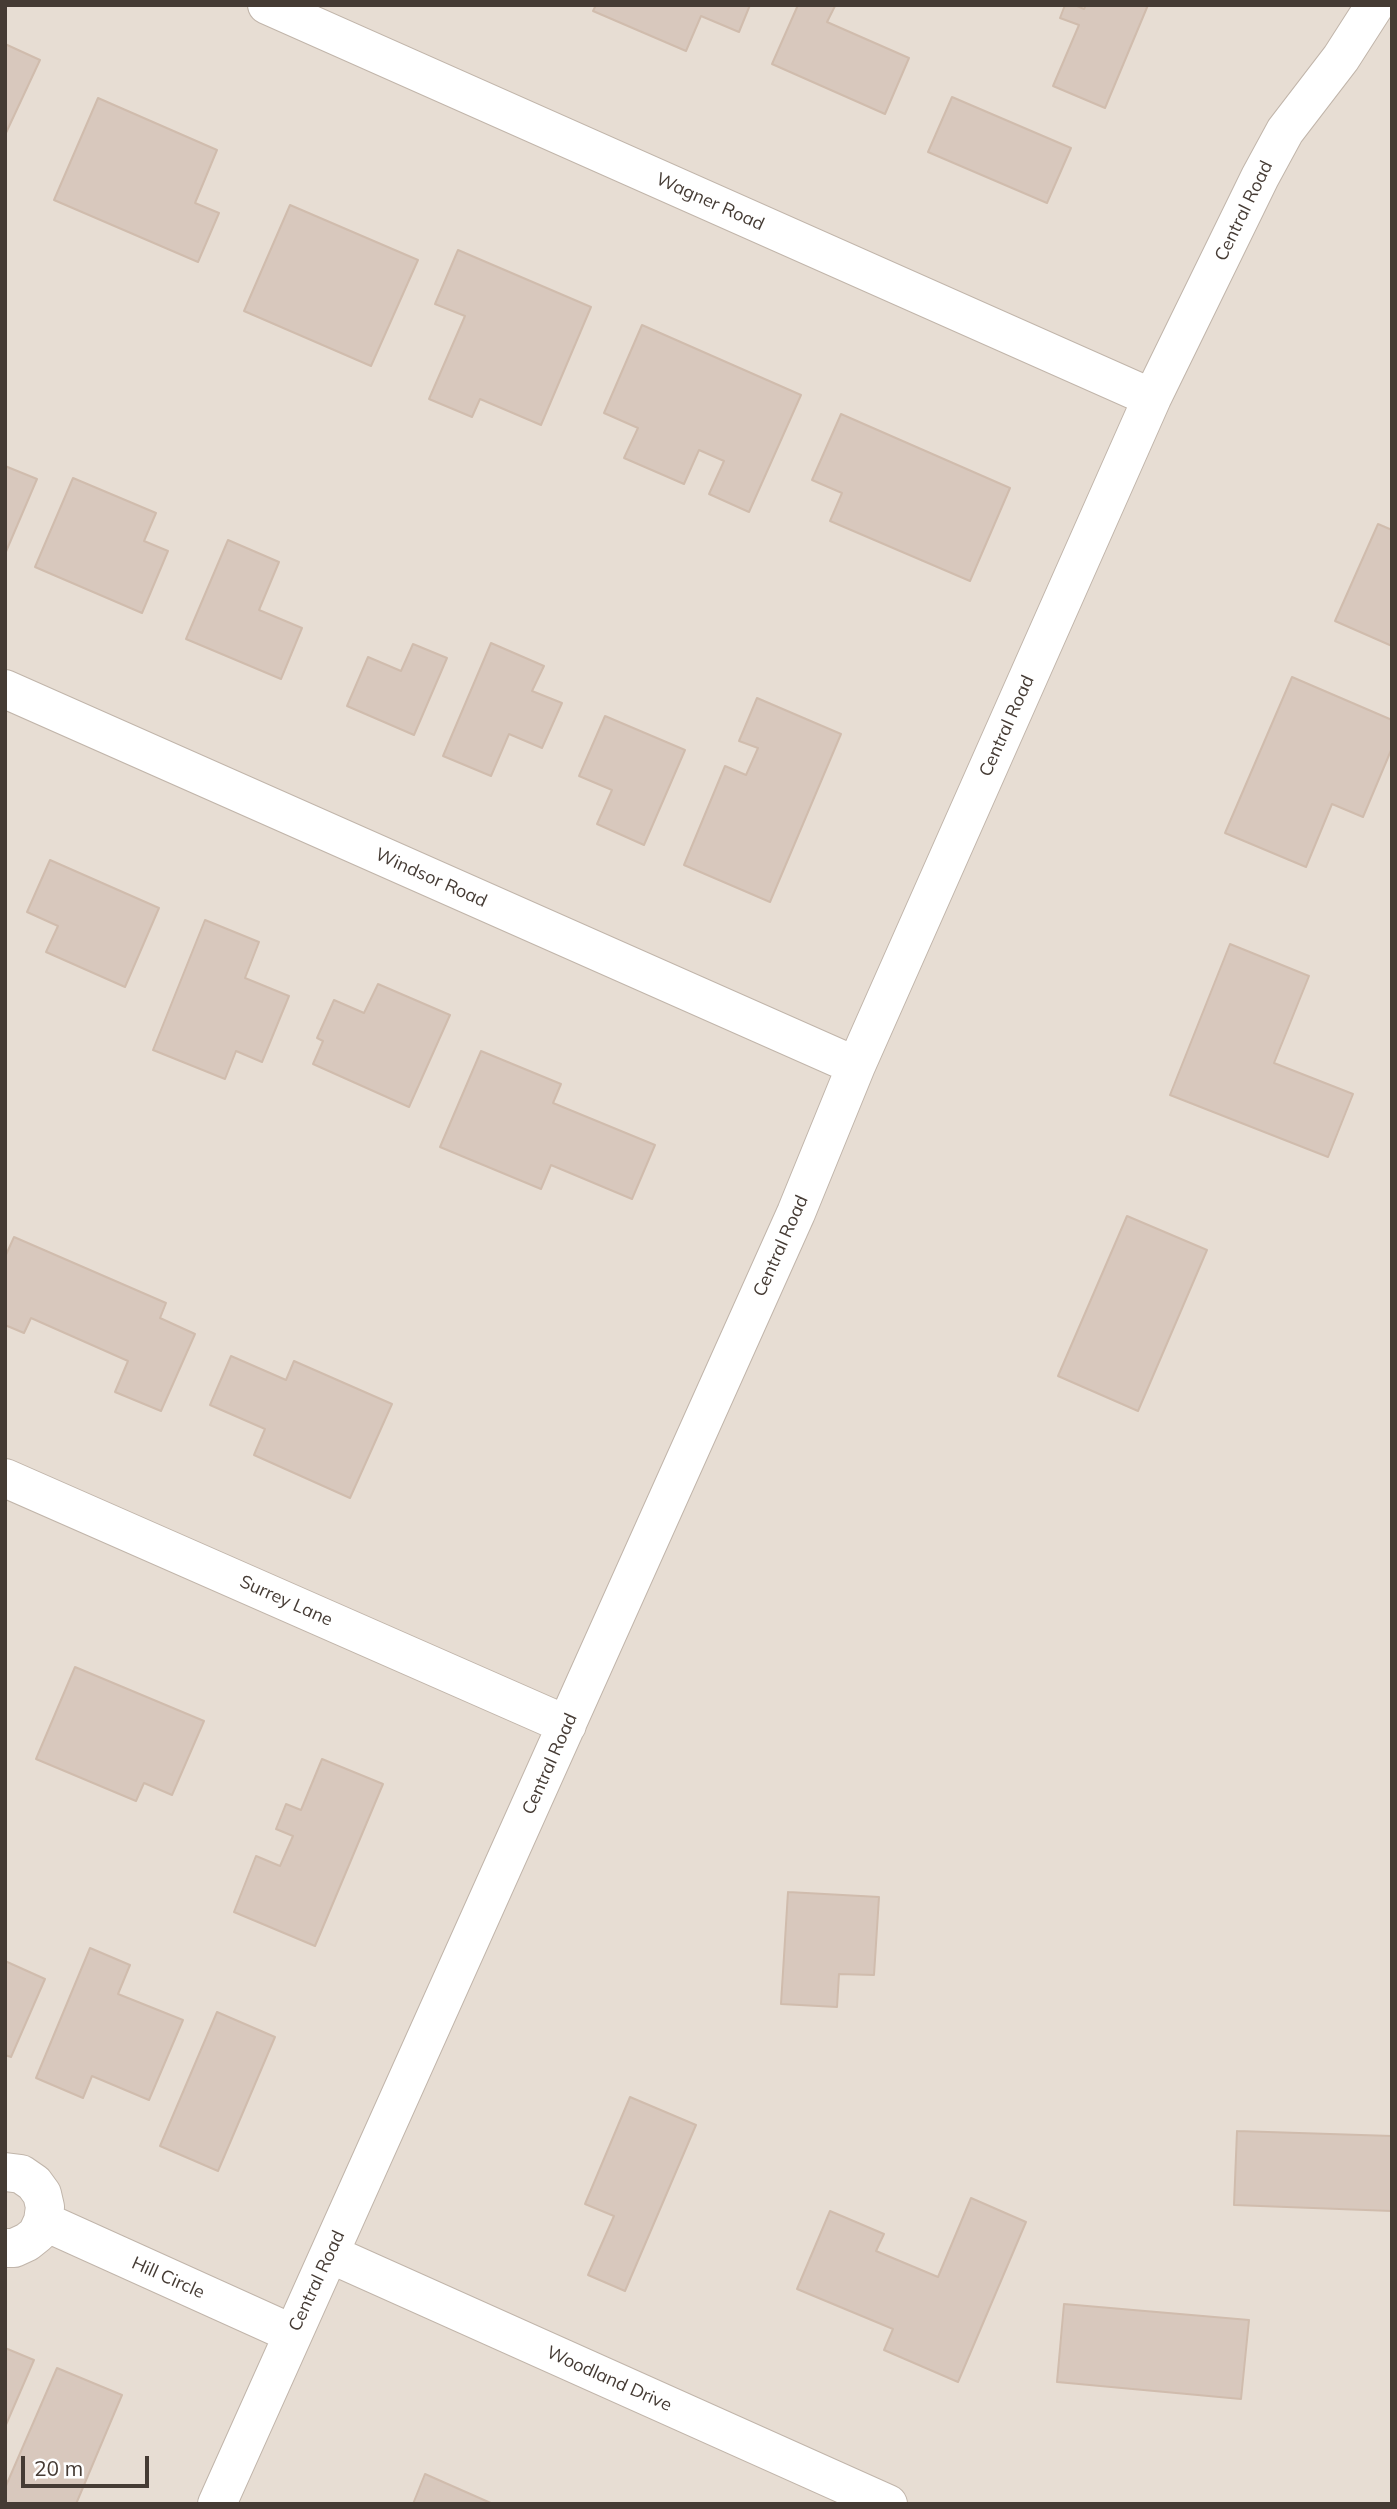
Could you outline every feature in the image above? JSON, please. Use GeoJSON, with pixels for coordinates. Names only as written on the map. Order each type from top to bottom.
{"type":"FeatureCollection","features":[{"type":"Feature","properties":{"kind":"street","name":"Wagner Road"},"geometry":{"type":"LineString","coordinates":[[267,5],[1153,398]]}},
{"type":"Feature","properties":{"kind":"street","name":"Central Road"},"geometry":{"type":"LineString","coordinates":[[217,2504],[790,1225],[856,1066],[1153,398],[1285,131],[1341,58],[1374,5]]}},
{"type":"Feature","properties":{"kind":"street","name":"Windsor Road"},"geometry":{"type":"LineString","coordinates":[[5,689],[856,1066]]}},
{"type":"Feature","properties":{"kind":"street","name":"Surrey Lane"},"geometry":{"type":"LineString","coordinates":[[5,1478],[567,1725]]}},
{"type":"Feature","properties":{"kind":"street"},"geometry":{"type":"LineString","coordinates":[[5,2172],[21,2174],[34,2183],[42,2194],[44,2207],[43,2221],[37,2234],[27,2242],[13,2248],[5,2248]]}},
{"type":"Feature","properties":{"kind":"street","name":"Hill Circle"},"geometry":{"type":"LineString","coordinates":[[43,2221],[293,2334]]}},
{"type":"Feature","properties":{"kind":"street","name":"Woodland Drive"},"geometry":{"type":"LineString","coordinates":[[330,2254],[888,2504]]}},
{"type":"Feature","properties":{"kind":"shaded area"},"geometry":{"type":"Polygon","coordinates":[[[5,5],[1392,5],[1392,2504],[5,2504],[5,5]]]}},
{"type":"Feature","properties":{"kind":"building"},"geometry":{"type":"Polygon","coordinates":[[[596,5],[750,5],[739,32],[701,16],[686,51],[593,11],[596,5]]]}},
{"type":"Feature","properties":{"kind":"building"},"geometry":{"type":"Polygon","coordinates":[[[798,5],[835,6],[827,22],[909,58],[885,114],[772,64],[798,5]]]}},
{"type":"Feature","properties":{"kind":"building"},"geometry":{"type":"Polygon","coordinates":[[[1065,5],[1084,9],[1086,5],[1148,5],[1105,108],[1053,86],[1079,25],[1060,18],[1065,5]]]}},
{"type":"Feature","properties":{"kind":"building"},"geometry":{"type":"Polygon","coordinates":[[[5,44],[40,60],[5,135],[5,44]]]}},
{"type":"Feature","properties":{"kind":"building"},"geometry":{"type":"Polygon","coordinates":[[[952,97],[1071,148],[1047,203],[928,152],[952,97]]]}},
{"type":"Feature","properties":{"kind":"building"},"geometry":{"type":"Polygon","coordinates":[[[98,98],[217,150],[195,203],[219,213],[198,262],[54,200],[98,98]]]}},
{"type":"Feature","properties":{"kind":"building"},"geometry":{"type":"Polygon","coordinates":[[[290,205],[418,260],[371,366],[244,311],[290,205]]]}},
{"type":"Feature","properties":{"kind":"building"},"geometry":{"type":"Polygon","coordinates":[[[458,250],[591,307],[541,425],[480,399],[472,417],[429,399],[465,316],[435,304],[458,250]]]}},
{"type":"Feature","properties":{"kind":"building"},"geometry":{"type":"Polygon","coordinates":[[[642,325],[801,395],[749,512],[709,494],[724,461],[699,450],[684,484],[624,458],[638,428],[604,413],[642,325]]]}},
{"type":"Feature","properties":{"kind":"building"},"geometry":{"type":"Polygon","coordinates":[[[841,414],[1010,488],[970,581],[830,521],[842,493],[812,480],[841,414]]]}},
{"type":"Feature","properties":{"kind":"building"},"geometry":{"type":"Polygon","coordinates":[[[5,466],[37,479],[5,554],[5,466]]]}},
{"type":"Feature","properties":{"kind":"building"},"geometry":{"type":"Polygon","coordinates":[[[73,478],[156,513],[144,541],[168,551],[142,613],[35,567],[73,478]]]}},
{"type":"Feature","properties":{"kind":"building"},"geometry":{"type":"Polygon","coordinates":[[[1378,524],[1392,530],[1392,646],[1335,621],[1378,524]]]}},
{"type":"Feature","properties":{"kind":"building"},"geometry":{"type":"Polygon","coordinates":[[[228,540],[279,562],[259,610],[302,628],[281,679],[186,639],[228,540]]]}},
{"type":"Feature","properties":{"kind":"building"},"geometry":{"type":"Polygon","coordinates":[[[491,643],[544,666],[532,691],[562,703],[542,748],[509,734],[491,776],[443,756],[491,643]]]}},
{"type":"Feature","properties":{"kind":"building"},"geometry":{"type":"Polygon","coordinates":[[[413,644],[447,658],[414,735],[347,706],[368,657],[401,671],[413,644]]]}},
{"type":"Feature","properties":{"kind":"building"},"geometry":{"type":"Polygon","coordinates":[[[1292,677],[1392,720],[1392,748],[1363,817],[1332,804],[1306,867],[1225,833],[1292,677]]]}},
{"type":"Feature","properties":{"kind":"building"},"geometry":{"type":"Polygon","coordinates":[[[757,698],[841,734],[770,902],[684,865],[725,766],[746,775],[758,748],[739,741],[757,698]]]}},
{"type":"Feature","properties":{"kind":"building"},"geometry":{"type":"Polygon","coordinates":[[[605,716],[685,750],[644,845],[597,824],[612,790],[579,776],[605,716]]]}},
{"type":"Feature","properties":{"kind":"building"},"geometry":{"type":"Polygon","coordinates":[[[50,860],[159,908],[125,987],[46,952],[58,926],[27,912],[50,860]]]}},
{"type":"Feature","properties":{"kind":"building"},"geometry":{"type":"Polygon","coordinates":[[[205,920],[259,942],[245,978],[289,996],[262,1062],[236,1051],[225,1079],[153,1050],[205,920]]]}},
{"type":"Feature","properties":{"kind":"building"},"geometry":{"type":"Polygon","coordinates":[[[1230,944],[1309,976],[1274,1063],[1353,1094],[1328,1157],[1170,1095],[1230,944]]]}},
{"type":"Feature","properties":{"kind":"building"},"geometry":{"type":"Polygon","coordinates":[[[378,984],[450,1015],[409,1107],[313,1064],[323,1041],[317,1038],[334,1000],[364,1013],[378,984]]]}},
{"type":"Feature","properties":{"kind":"building"},"geometry":{"type":"Polygon","coordinates":[[[481,1051],[561,1084],[553,1103],[655,1145],[632,1199],[551,1165],[541,1189],[440,1147],[481,1051]]]}},
{"type":"Feature","properties":{"kind":"building"},"geometry":{"type":"Polygon","coordinates":[[[1127,1216],[1207,1250],[1138,1411],[1058,1376],[1127,1216]]]}},
{"type":"Feature","properties":{"kind":"building"},"geometry":{"type":"Polygon","coordinates":[[[14,1237],[166,1303],[160,1318],[195,1334],[161,1411],[115,1392],[128,1361],[31,1318],[24,1333],[5,1325],[5,1257],[14,1237]]]}},
{"type":"Feature","properties":{"kind":"building"},"geometry":{"type":"Polygon","coordinates":[[[231,1356],[286,1380],[294,1361],[392,1404],[350,1498],[254,1455],[265,1429],[210,1405],[231,1356]]]}},
{"type":"Feature","properties":{"kind":"building"},"geometry":{"type":"Polygon","coordinates":[[[75,1667],[204,1721],[172,1795],[144,1783],[136,1801],[36,1759],[75,1667]]]}},
{"type":"Feature","properties":{"kind":"building"},"geometry":{"type":"Polygon","coordinates":[[[322,1759],[383,1784],[315,1946],[234,1912],[256,1856],[280,1866],[293,1836],[276,1829],[286,1804],[301,1810],[322,1759]]]}},
{"type":"Feature","properties":{"kind":"building"},"geometry":{"type":"Polygon","coordinates":[[[788,1892],[879,1897],[874,1975],[839,1974],[837,2007],[781,2004],[788,1892]]]}},
{"type":"Feature","properties":{"kind":"building"},"geometry":{"type":"Polygon","coordinates":[[[90,1948],[130,1965],[118,1994],[183,2020],[149,2100],[92,2076],[83,2098],[36,2078],[90,1948]]]}},
{"type":"Feature","properties":{"kind":"building"},"geometry":{"type":"Polygon","coordinates":[[[5,1961],[45,1979],[11,2057],[5,2055],[5,1961]]]}},
{"type":"Feature","properties":{"kind":"building"},"geometry":{"type":"Polygon","coordinates":[[[217,2012],[275,2037],[218,2171],[160,2146],[217,2012]]]}},
{"type":"Feature","properties":{"kind":"building"},"geometry":{"type":"Polygon","coordinates":[[[630,2097],[696,2125],[625,2291],[588,2275],[614,2216],[585,2204],[630,2097]]]}},
{"type":"Feature","properties":{"kind":"building"},"geometry":{"type":"Polygon","coordinates":[[[1237,2131],[1392,2136],[1392,2211],[1234,2205],[1237,2131]]]}},
{"type":"Feature","properties":{"kind":"building"},"geometry":{"type":"Polygon","coordinates":[[[971,2198],[1026,2222],[958,2382],[884,2350],[893,2329],[797,2289],[830,2211],[884,2234],[876,2251],[938,2277],[971,2198]]]}},
{"type":"Feature","properties":{"kind":"building"},"geometry":{"type":"Polygon","coordinates":[[[1064,2304],[1249,2320],[1241,2399],[1057,2382],[1064,2304]]]}},
{"type":"Feature","properties":{"kind":"building"},"geometry":{"type":"Polygon","coordinates":[[[5,2348],[34,2360],[5,2427],[5,2348]]]}},
{"type":"Feature","properties":{"kind":"building"},"geometry":{"type":"Polygon","coordinates":[[[57,2368],[122,2395],[76,2504],[5,2504],[5,2488],[57,2368]]]}},
{"type":"Feature","properties":{"kind":"building"},"geometry":{"type":"Polygon","coordinates":[[[425,2474],[493,2504],[413,2504],[425,2474]]]}}]}
